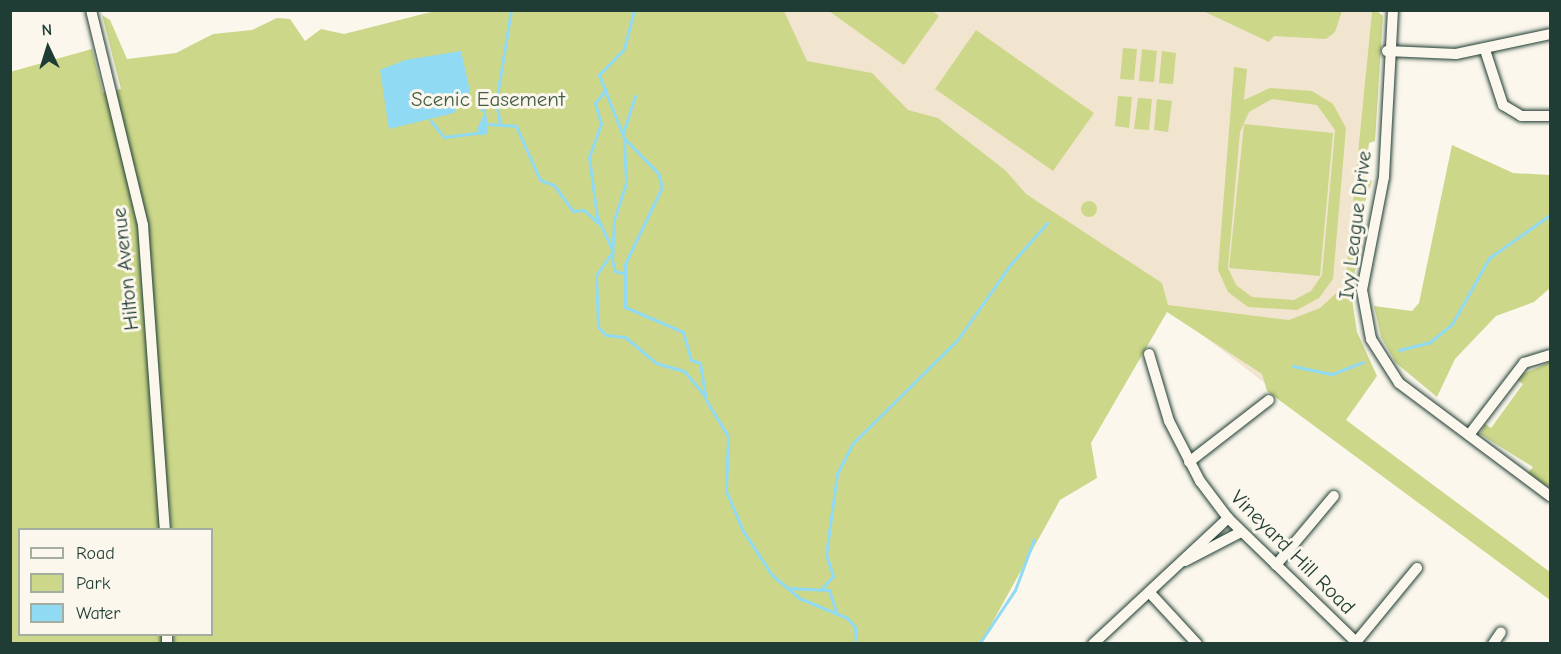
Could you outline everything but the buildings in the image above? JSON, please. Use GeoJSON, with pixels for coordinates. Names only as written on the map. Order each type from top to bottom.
{"type":"FeatureCollection","features":[{"type":"Feature","properties":{"kind":"street","name":"Hilton Avenue"},"geometry":{"type":"LineString","coordinates":[[91,10],[143,225],[165,528]]}},
{"type":"Feature","properties":{"kind":"street","name":"Ivy League Drive"},"geometry":{"type":"LineString","coordinates":[[1393,10],[1388,51],[1384,177],[1362,290],[1366,323],[1379,356],[1399,383],[1551,496]]}},
{"type":"Feature","properties":{"kind":"street"},"geometry":{"type":"LineString","coordinates":[[1388,51],[1485,50],[1551,34]]}},
{"type":"Feature","properties":{"kind":"street"},"geometry":{"type":"LineString","coordinates":[[1485,50],[1503,105],[1521,116],[1551,116]]}},
{"type":"Feature","properties":{"kind":"street","name":"Vineyard Hill Road"},"geometry":{"type":"LineString","coordinates":[[1149,354],[1169,421],[1189,462],[1228,518],[1357,643]]}},
{"type":"Feature","properties":{"kind":"street"},"geometry":{"type":"LineString","coordinates":[[1469,435],[1524,363],[1551,355]]}},
{"type":"Feature","properties":{"kind":"street"},"geometry":{"type":"LineString","coordinates":[[1189,462],[1269,400]]}},
{"type":"Feature","properties":{"kind":"street"},"geometry":{"type":"LineString","coordinates":[[1276,565],[1334,496]]}},
{"type":"Feature","properties":{"kind":"street"},"geometry":{"type":"LineString","coordinates":[[1094,644],[1185,561],[1228,518]]}},
{"type":"Feature","properties":{"kind":"street"},"geometry":{"type":"LineString","coordinates":[[1185,561],[1241,532]]}},
{"type":"Feature","properties":{"kind":"street"},"geometry":{"type":"LineString","coordinates":[[1357,643],[1417,568]]}},
{"type":"Feature","properties":{"kind":"street"},"geometry":{"type":"LineString","coordinates":[[1150,593],[1195,643]]}},
{"type":"Feature","properties":{"kind":"street"},"geometry":{"type":"LineString","coordinates":[[1493,644],[1501,632]]}},
{"type":"Feature","properties":{"kind":"shaded area"},"geometry":{"type":"Polygon","coordinates":[[[639,11],[1372,11],[1344,299],[1266,384],[1166,307],[639,11]]]}},
{"type":"Feature","properties":{"kind":"green space"},"geometry":{"type":"Polygon","coordinates":[[[931,10],[939,16],[904,65],[829,11],[931,10]]]}},
{"type":"Feature","properties":{"kind":"green space","name":"Scenic Easement"},"geometry":{"type":"Polygon","coordinates":[[[435,11],[784,11],[807,61],[872,73],[908,110],[938,118],[1005,170],[1026,194],[1162,283],[1168,305],[1289,320],[1320,308],[1345,285],[1372,11],[1377,11],[1383,16],[1375,141],[1369,143],[1365,178],[1372,181],[1354,235],[1361,238],[1351,293],[1357,332],[1377,376],[1346,420],[1550,572],[1550,600],[1267,391],[1262,374],[1167,312],[1091,443],[1097,478],[1060,500],[981,643],[173,643],[174,636],[213,636],[213,528],[171,528],[169,496],[168,528],[18,528],[18,636],[170,636],[170,643],[11,643],[10,72],[92,49],[103,93],[121,89],[102,15],[110,20],[127,59],[176,53],[213,34],[252,30],[277,18],[290,19],[305,41],[321,29],[344,34],[435,11]]]}},
{"type":"Feature","properties":{"kind":"green space"},"geometry":{"type":"Polygon","coordinates":[[[1203,11],[1342,11],[1335,32],[1326,39],[1274,36],[1269,42],[1203,11]]]}},
{"type":"Feature","properties":{"kind":"green space"},"geometry":{"type":"Polygon","coordinates":[[[976,30],[1094,113],[1053,171],[935,89],[976,30]]]}},
{"type":"Feature","properties":{"kind":"green space"},"geometry":{"type":"Polygon","coordinates":[[[1123,48],[1137,49],[1134,80],[1120,79],[1123,48]]]}},
{"type":"Feature","properties":{"kind":"green space"},"geometry":{"type":"Polygon","coordinates":[[[1142,49],[1157,51],[1154,82],[1139,81],[1142,49]]]}},
{"type":"Feature","properties":{"kind":"green space"},"geometry":{"type":"Polygon","coordinates":[[[1162,51],[1176,53],[1173,84],[1159,83],[1162,51]]]}},
{"type":"Feature","properties":{"kind":"green space"},"geometry":{"type":"Polygon","coordinates":[[[1234,67],[1247,69],[1244,100],[1270,88],[1312,91],[1333,104],[1346,128],[1333,279],[1319,298],[1297,310],[1248,307],[1228,292],[1218,270],[1234,67]],[[1272,99],[1249,112],[1240,132],[1228,268],[1236,285],[1252,297],[1294,300],[1311,291],[1322,275],[1335,130],[1317,105],[1272,99]]]}},
{"type":"Feature","properties":{"kind":"green space"},"geometry":{"type":"Polygon","coordinates":[[[1118,96],[1132,97],[1129,128],[1115,126],[1118,96]]]}},
{"type":"Feature","properties":{"kind":"green space"},"geometry":{"type":"Polygon","coordinates":[[[1138,98],[1152,99],[1149,130],[1134,129],[1138,98]]]}},
{"type":"Feature","properties":{"kind":"green space"},"geometry":{"type":"Polygon","coordinates":[[[1157,99],[1172,101],[1168,132],[1154,130],[1157,99]]]}},
{"type":"Feature","properties":{"kind":"green space"},"geometry":{"type":"Polygon","coordinates":[[[1244,124],[1333,133],[1320,276],[1229,268],[1244,124]]]}},
{"type":"Feature","properties":{"kind":"green space"},"geometry":{"type":"Polygon","coordinates":[[[1452,145],[1513,173],[1550,175],[1550,288],[1534,302],[1496,316],[1455,359],[1437,397],[1396,363],[1381,337],[1374,306],[1412,311],[1419,303],[1452,145]]]}},
{"type":"Feature","properties":{"kind":"green space"},"geometry":{"type":"Polygon","coordinates":[[[1086,201],[1092,201],[1097,209],[1095,215],[1086,217],[1081,212],[1081,206],[1086,201]]]}},
{"type":"Feature","properties":{"kind":"green space"},"geometry":{"type":"Polygon","coordinates":[[[1550,362],[1550,488],[1528,473],[1533,467],[1480,434],[1485,424],[1491,428],[1523,384],[1517,380],[1523,374],[1550,362]]]}},
{"type":"Feature","properties":{"kind":"water"},"geometry":{"type":"Polygon","coordinates":[[[461,51],[470,91],[454,113],[389,129],[380,70],[405,60],[461,51]]]}},
{"type":"Feature","properties":{"kind":"water"},"geometry":{"type":"Polygon","coordinates":[[[486,110],[488,133],[481,136],[477,129],[486,110]]]}},
{"type":"Feature","properties":{"kind":"waterway"},"geometry":{"type":"LineString","coordinates":[[500,124],[496,102],[511,10]]}},
{"type":"Feature","properties":{"kind":"waterway"},"geometry":{"type":"LineString","coordinates":[[634,10],[624,49],[599,75],[624,138],[658,173],[662,187],[625,264],[625,307],[683,332],[691,360],[700,363],[706,400],[728,436],[726,491],[743,531],[772,575],[799,598],[847,618],[855,627],[856,644]]}},
{"type":"Feature","properties":{"kind":"waterway"},"geometry":{"type":"LineString","coordinates":[[606,89],[595,103],[601,124],[589,157],[597,217],[612,249]]}},
{"type":"Feature","properties":{"kind":"waterway"},"geometry":{"type":"LineString","coordinates":[[623,133],[635,96]]}},
{"type":"Feature","properties":{"kind":"waterway"},"geometry":{"type":"LineString","coordinates":[[477,105],[484,111]]}},
{"type":"Feature","properties":{"kind":"waterway"},"geometry":{"type":"LineString","coordinates":[[431,121],[444,137],[478,133]]}},
{"type":"Feature","properties":{"kind":"waterway"},"geometry":{"type":"LineString","coordinates":[[489,124],[516,126],[540,180],[554,185],[573,211],[584,210],[598,223]]}},
{"type":"Feature","properties":{"kind":"waterway"},"geometry":{"type":"LineString","coordinates":[[624,140],[626,183],[614,219],[612,260],[615,271],[626,274]]}},
{"type":"Feature","properties":{"kind":"waterway"},"geometry":{"type":"LineString","coordinates":[[1399,350],[1430,342],[1452,324],[1489,258],[1550,215]]}},
{"type":"Feature","properties":{"kind":"waterway"},"geometry":{"type":"LineString","coordinates":[[822,588],[833,576],[826,555],[837,474],[852,444],[958,339],[1010,265],[1047,223]]}},
{"type":"Feature","properties":{"kind":"waterway"},"geometry":{"type":"LineString","coordinates":[[613,251],[596,275],[598,327],[606,335],[625,337],[656,363],[684,371],[704,395]]}},
{"type":"Feature","properties":{"kind":"waterway"},"geometry":{"type":"LineString","coordinates":[[1293,366],[1332,374],[1363,362]]}},
{"type":"Feature","properties":{"kind":"waterway"},"geometry":{"type":"LineString","coordinates":[[979,644],[1015,590],[1034,539]]}},
{"type":"Feature","properties":{"kind":"waterway"},"geometry":{"type":"LineString","coordinates":[[789,588],[829,590],[836,612]]}}]}
